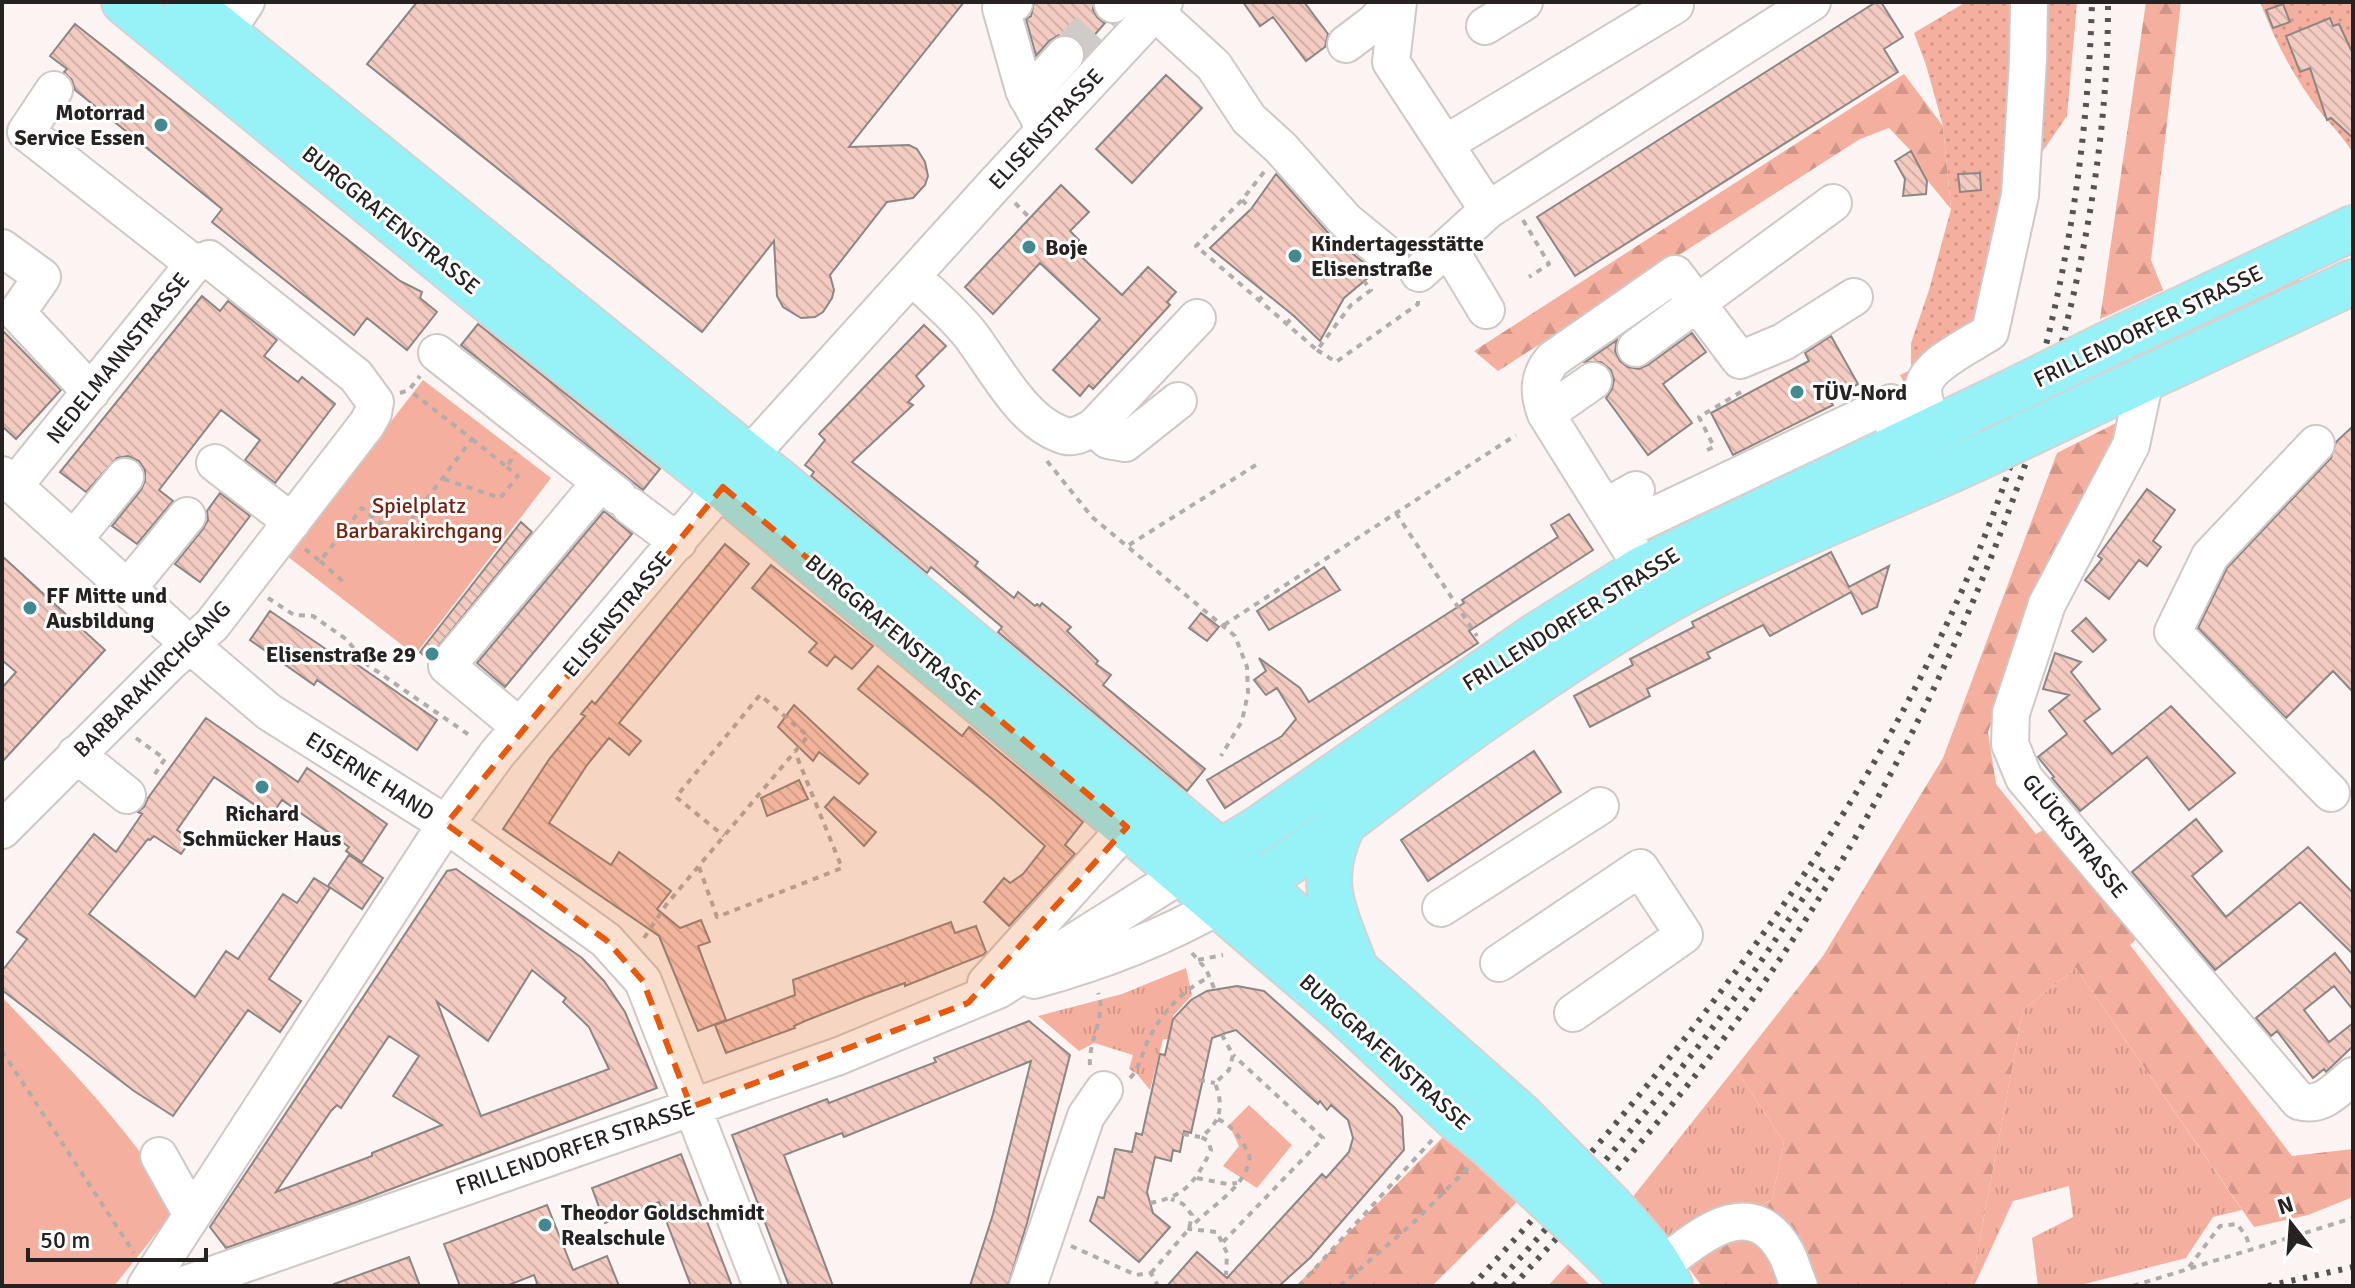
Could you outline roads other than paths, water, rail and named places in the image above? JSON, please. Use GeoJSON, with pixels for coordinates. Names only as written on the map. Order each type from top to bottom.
{"type":"FeatureCollection","features":[{"type":"Feature","properties":{"kind":"main road","name":"BURGGRAFENSTRASSE"},"geometry":{"type":"LineString","coordinates":[[124,2],[494,305],[736,472],[1258,883],[1520,1115],[1646,1281]]}},
{"type":"Feature","properties":{"kind":"main road","name":"BURGGRAFENSTRASSE"},"geometry":{"type":"LineString","coordinates":[[187,2],[236,18],[1127,827],[1342,1011],[1455,1117],[1489,1145],[1599,1221]]}},
{"type":"Feature","properties":{"kind":"main road","name":"FRILLENDORFER STRASSE"},"geometry":{"type":"LineString","coordinates":[[1182,874],[1266,824],[1496,664],[1656,584],[1895,447],[2106,345],[2350,237]]}},
{"type":"Feature","properties":{"kind":"main road","name":"FRILLENDORFER STRASSE"},"geometry":{"type":"LineString","coordinates":[[1220,905],[1258,883],[1535,684],[1633,620],[1656,584],[1720,572],[1774,546],[1911,490],[2353,282]]}},
{"type":"Feature","properties":{"kind":"main road"},"geometry":{"type":"LineString","coordinates":[[1344,822],[1332,851],[1328,883],[1332,906],[1355,968]]}},
{"type":"Feature","properties":{"kind":"street"},"geometry":{"type":"LineString","coordinates":[[1346,44],[1396,2]]}},
{"type":"Feature","properties":{"kind":"street"},"geometry":{"type":"LineString","coordinates":[[1396,2],[1391,62],[1488,210]]}},
{"type":"Feature","properties":{"kind":"street"},"geometry":{"type":"LineString","coordinates":[[1485,26],[1524,2]]}},
{"type":"Feature","properties":{"kind":"street"},"geometry":{"type":"LineString","coordinates":[[1934,428],[1923,394],[1928,375],[1939,364],[1990,332],[1994,317],[2020,195],[2029,2]]}},
{"type":"Feature","properties":{"kind":"street"},"geometry":{"type":"LineString","coordinates":[[1014,3],[1001,8],[1027,97],[1045,129]]}},
{"type":"Feature","properties":{"kind":"street","name":"ELISENSTRASSE"},"geometry":{"type":"LineString","coordinates":[[179,1283],[192,1215],[446,824],[497,754],[736,472],[1045,129],[1137,4]]}},
{"type":"Feature","properties":{"kind":"street"},"geometry":{"type":"LineString","coordinates":[[1137,4],[1214,66],[1249,119],[1281,148],[1397,275],[1448,247],[1488,210],[1789,8]]}},
{"type":"Feature","properties":{"kind":"street"},"geometry":{"type":"LineString","coordinates":[[1445,144],[1675,5]]}},
{"type":"Feature","properties":{"kind":"street"},"geometry":{"type":"LineString","coordinates":[[1027,97],[1065,55]]}},
{"type":"Feature","properties":{"kind":"street"},"geometry":{"type":"LineString","coordinates":[[54,90],[26,132],[194,264]]}},
{"type":"Feature","properties":{"kind":"street"},"geometry":{"type":"LineString","coordinates":[[1636,348],[1778,249],[1833,203]]}},
{"type":"Feature","properties":{"kind":"street"},"geometry":{"type":"LineString","coordinates":[[1448,247],[1486,310]]}},
{"type":"Feature","properties":{"kind":"street"},"geometry":{"type":"LineString","coordinates":[[2,248],[42,277],[17,313],[91,392]]}},
{"type":"Feature","properties":{"kind":"street","name":"NEDELMANNSTRASSE"},"geometry":{"type":"LineString","coordinates":[[8,480],[91,392],[194,264],[209,259],[356,376],[375,402]]}},
{"type":"Feature","properties":{"kind":"street"},"geometry":{"type":"LineString","coordinates":[[1656,584],[1621,509],[1546,414],[1540,398],[1543,370],[1553,359],[1675,274],[1740,360],[1832,305]]}},
{"type":"Feature","properties":{"kind":"street"},"geometry":{"type":"LineString","coordinates":[[912,276],[967,331],[1020,403],[1042,424],[1061,435],[1074,437],[1094,427],[1197,318]]}},
{"type":"Feature","properties":{"kind":"street"},"geometry":{"type":"LineString","coordinates":[[437,353],[678,542]]}},
{"type":"Feature","properties":{"kind":"street","name":"GLÜCKSTRASSE"},"geometry":{"type":"LineString","coordinates":[[2145,379],[2131,445],[2047,604],[2011,713],[2010,744],[2024,778],[2299,1101],[2310,1104],[2321,1102],[2353,1076]]}},
{"type":"Feature","properties":{"kind":"street"},"geometry":{"type":"LineString","coordinates":[[1546,414],[1593,381]]}},
{"type":"Feature","properties":{"kind":"street"},"geometry":{"type":"LineString","coordinates":[[1094,427],[1108,440],[1125,443],[1178,401]]}},
{"type":"Feature","properties":{"kind":"street","name":"BARBARAKIRCHGANG"},"geometry":{"type":"LineString","coordinates":[[2,830],[76,754],[212,625],[367,424],[375,402]]}},
{"type":"Feature","properties":{"kind":"street"},"geometry":{"type":"LineString","coordinates":[[1621,509],[1891,403],[1895,447],[1911,490]]}},
{"type":"Feature","properties":{"kind":"street"},"geometry":{"type":"LineString","coordinates":[[2316,444],[2210,556],[2173,632],[2331,793]]}},
{"type":"Feature","properties":{"kind":"street"},"geometry":{"type":"LineString","coordinates":[[215,463],[288,527]]}},
{"type":"Feature","properties":{"kind":"street"},"geometry":{"type":"LineString","coordinates":[[74,539],[125,477]]}},
{"type":"Feature","properties":{"kind":"street","name":"EISERNE HAND"},"geometry":{"type":"LineString","coordinates":[[8,480],[269,712],[446,824],[606,940],[643,981],[762,1286]]}},
{"type":"Feature","properties":{"kind":"street"},"geometry":{"type":"LineString","coordinates":[[520,727],[447,666],[616,495]]}},
{"type":"Feature","properties":{"kind":"street"},"geometry":{"type":"LineString","coordinates":[[128,588],[187,516]]}},
{"type":"Feature","properties":{"kind":"street"},"geometry":{"type":"LineString","coordinates":[[76,754],[127,795]]}},
{"type":"Feature","properties":{"kind":"street"},"geometry":{"type":"LineString","coordinates":[[1441,908],[1600,806]]}},
{"type":"Feature","properties":{"kind":"street","name":"FRILLENDORFER STRASSE"},"geometry":{"type":"LineString","coordinates":[[983,997],[1127,827]]}},
{"type":"Feature","properties":{"kind":"street"},"geometry":{"type":"LineString","coordinates":[[1499,963],[1640,868],[1684,935],[1573,1013]]}},
{"type":"Feature","properties":{"kind":"street","name":"FRILLENDORFER STRASSE"},"geometry":{"type":"LineString","coordinates":[[983,997],[1182,874]]}},
{"type":"Feature","properties":{"kind":"street","name":"FRILLENDORFER STRASSE"},"geometry":{"type":"LineString","coordinates":[[179,1283],[839,1056],[983,997],[1086,966],[1173,932],[1220,905]]}},
{"type":"Feature","properties":{"kind":"street"},"geometry":{"type":"LineString","coordinates":[[1028,1286],[1086,1116],[1104,1090]]}},
{"type":"Feature","properties":{"kind":"street"},"geometry":{"type":"LineString","coordinates":[[159,1156],[192,1215]]}},
{"type":"Feature","properties":{"kind":"street"},"geometry":{"type":"LineString","coordinates":[[1646,1281],[1703,1233],[1720,1225],[1746,1221],[1769,1230],[1785,1251],[1799,1286]]}},
{"type":"Feature","properties":{"kind":"tunnel"},"geometry":{"type":"LineString","coordinates":[[1065,55],[1113,4]]}},
{"type":"Feature","properties":{"kind":"railway"},"geometry":{"type":"LineString","coordinates":[[1472,1286],[1626,1111],[1700,1019],[1770,923],[1836,825],[1896,724],[1949,620],[2016,450],[2051,324],[2075,197],[2089,67],[2092,2]]}},
{"type":"Feature","properties":{"kind":"railway"},"geometry":{"type":"LineString","coordinates":[[1513,1286],[1648,1133],[1743,1013],[1772,971],[1839,865],[1902,752],[1959,633],[2009,509],[2051,383],[2082,256],[2101,128],[2108,2]]}},
{"type":"Feature","properties":{"kind":"railway"},"geometry":{"type":"LineString","coordinates":[[1495,1286],[1596,1171],[1694,1052],[1755,970],[1826,864]]}},
{"type":"Feature","properties":{"kind":"railway"},"geometry":{"type":"LineString","coordinates":[[2268,1286],[2353,1267]]}},
{"type":"Feature","properties":{"kind":"place","name":"Motorrad Service Essen"},"geometry":{"type":"Point","coordinates":[161,125]}},
{"type":"Feature","properties":{"kind":"place","name":"Boje"},"geometry":{"type":"Point","coordinates":[1029,247]}},
{"type":"Feature","properties":{"kind":"place","name":"Kindertagesstätte Elisenstraße"},"geometry":{"type":"Point","coordinates":[1295,256]}},
{"type":"Feature","properties":{"kind":"place","name":"TÜV-Nord"},"geometry":{"type":"Point","coordinates":[1797,392]}},
{"type":"Feature","properties":{"kind":"place","name":"FF Mitte und Ausbildung"},"geometry":{"type":"Point","coordinates":[30,608]}},
{"type":"Feature","properties":{"kind":"place","name":"Elisenstraße 29"},"geometry":{"type":"Point","coordinates":[432,654]}},
{"type":"Feature","properties":{"kind":"place","name":"Richard Schmücker Haus"},"geometry":{"type":"Point","coordinates":[262,787]}},
{"type":"Feature","properties":{"kind":"place","name":"Theodor Goldschmidt Realschule"},"geometry":{"type":"Point","coordinates":[545,1225]}},
{"type":"Feature","properties":{"kind":"park label","name":"Spielplatz Barbarakirchgang"},"geometry":{"type":"Point","coordinates":[419,518]}}]}
